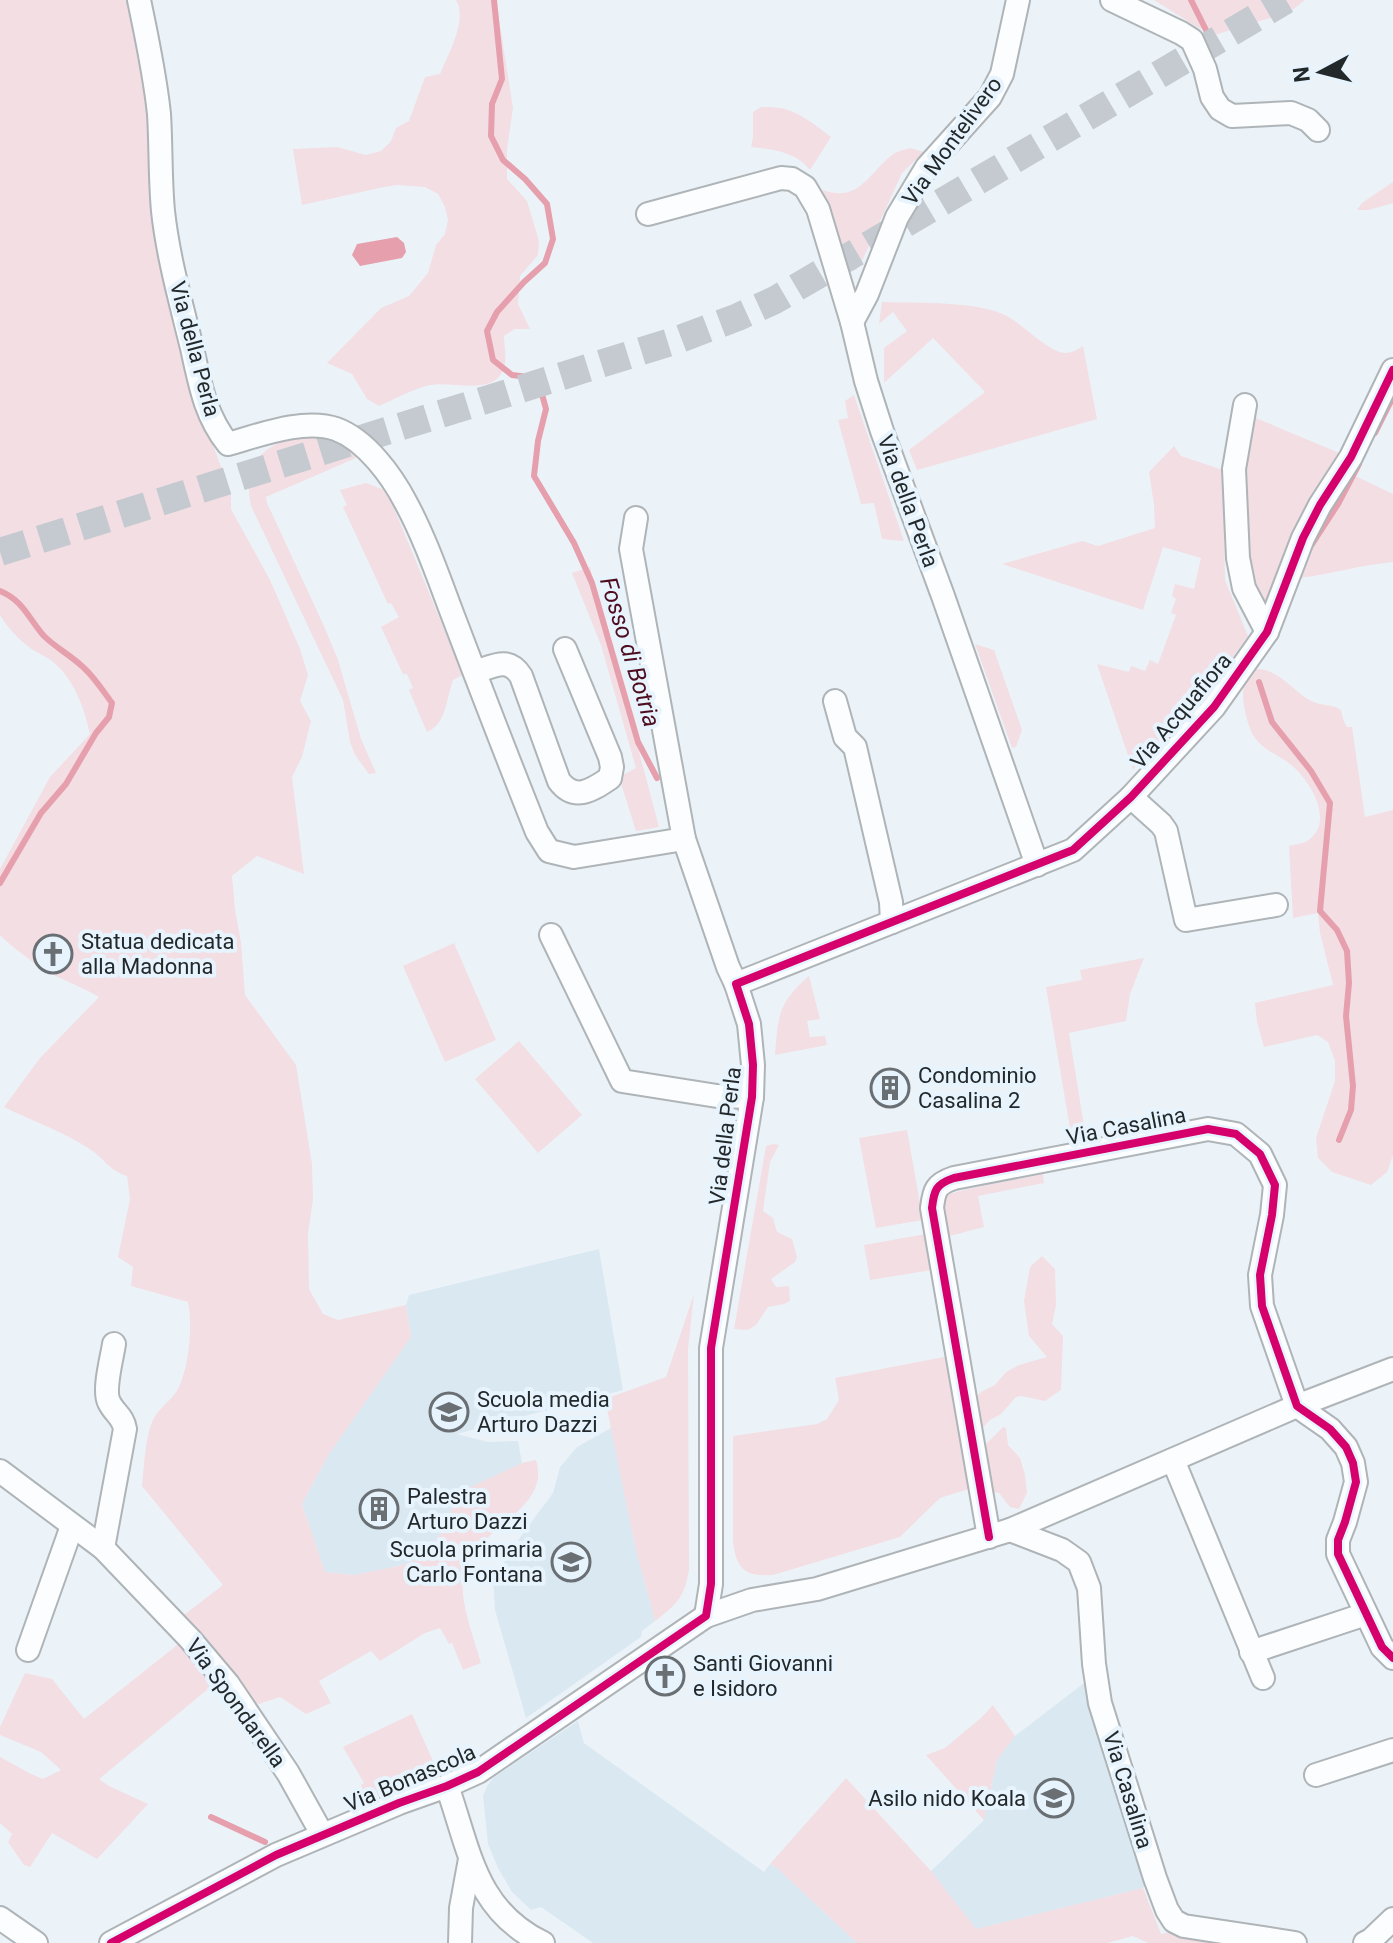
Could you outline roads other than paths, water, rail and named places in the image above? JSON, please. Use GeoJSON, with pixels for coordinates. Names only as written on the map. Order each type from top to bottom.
{"type":"FeatureCollection","features":[{"type":"Feature","properties":{"kind":"street","name":"Via della Perla"},"geometry":{"type":"LineString","coordinates":[[139,0],[159,114],[163,211],[179,297],[203,394],[215,427],[228,444],[285,428],[317,426],[336,429],[363,445],[380,463],[406,502],[430,556],[537,832],[549,851],[574,857],[684,839]]}},
{"type":"Feature","properties":{"kind":"street","name":"Via Montelivero"},"geometry":{"type":"LineString","coordinates":[[852,322],[867,294],[897,217],[927,167],[990,97],[1002,74],[1018,0]]}},
{"type":"Feature","properties":{"kind":"street"},"geometry":{"type":"LineString","coordinates":[[1112,0],[1192,40],[1205,69],[1212,97],[1220,109],[1232,116],[1291,113],[1308,120],[1318,130]]}},
{"type":"Feature","properties":{"kind":"street","name":"Via della Perla"},"geometry":{"type":"LineString","coordinates":[[648,214],[781,178],[792,179],[805,187],[818,209],[882,431],[1037,865]]}},
{"type":"Feature","properties":{"kind":"street","name":"Via Acquafiora"},"geometry":{"type":"LineString","coordinates":[[1037,865],[1073,850],[1131,797],[1214,707],[1267,632],[1303,538],[1351,457],[1393,370]]}},
{"type":"Feature","properties":{"kind":"street"},"geometry":{"type":"LineString","coordinates":[[1245,405],[1234,469],[1238,558],[1244,588],[1267,632]]}},
{"type":"Feature","properties":{"kind":"street","name":"Via della Perla"},"geometry":{"type":"LineString","coordinates":[[636,518],[631,549],[684,839],[749,1024],[753,1065],[752,1097],[711,1348],[711,1584],[706,1616]]}},
{"type":"Feature","properties":{"kind":"street"},"geometry":{"type":"LineString","coordinates":[[475,672],[499,664],[515,668],[521,676],[559,781],[567,791],[577,794],[610,778],[612,767],[565,649]]}},
{"type":"Feature","properties":{"kind":"street"},"geometry":{"type":"LineString","coordinates":[[835,701],[845,737],[855,747],[891,902],[892,922]]}},
{"type":"Feature","properties":{"kind":"street","name":"Via Acquafiora"},"geometry":{"type":"LineString","coordinates":[[1131,797],[1166,831],[1186,920],[1276,905]]}},
{"type":"Feature","properties":{"kind":"street"},"geometry":{"type":"LineString","coordinates":[[736,984],[1037,865]]}},
{"type":"Feature","properties":{"kind":"street","name":"Via della Perla"},"geometry":{"type":"LineString","coordinates":[[551,935],[622,1081],[717,1096],[752,1097]]}},
{"type":"Feature","properties":{"kind":"street","name":"Via Casalina"},"geometry":{"type":"LineString","coordinates":[[989,1537],[932,1208],[933,1194],[943,1182],[1208,1129],[1236,1134],[1260,1154],[1275,1185],[1260,1275],[1262,1306],[1297,1406]]}},
{"type":"Feature","properties":{"kind":"street"},"geometry":{"type":"LineString","coordinates":[[103,1548],[125,1429],[124,1420],[108,1401],[114,1344]]}},
{"type":"Feature","properties":{"kind":"street"},"geometry":{"type":"LineString","coordinates":[[706,1616],[752,1600],[817,1589],[1010,1530],[1297,1406],[1393,1369]]}},
{"type":"Feature","properties":{"kind":"street"},"geometry":{"type":"LineString","coordinates":[[1297,1406],[1330,1429],[1346,1447],[1353,1463],[1356,1482],[1338,1540],[1338,1554],[1382,1647],[1393,1658]]}},
{"type":"Feature","properties":{"kind":"street"},"geometry":{"type":"LineString","coordinates":[[1173,1460],[1263,1678]]}},
{"type":"Feature","properties":{"kind":"street","name":"Via Spondarella"},"geometry":{"type":"LineString","coordinates":[[0,1471],[103,1548],[190,1639],[228,1684],[288,1773],[322,1834]]}},
{"type":"Feature","properties":{"kind":"street"},"geometry":{"type":"LineString","coordinates":[[28,1650],[72,1526]]}},
{"type":"Feature","properties":{"kind":"street","name":"Via Casalina"},"geometry":{"type":"LineString","coordinates":[[1010,1530],[1062,1550],[1079,1562],[1089,1588],[1100,1703],[1155,1878],[1174,1921],[1184,1926],[1295,1943]]}},
{"type":"Feature","properties":{"kind":"street"},"geometry":{"type":"LineString","coordinates":[[1251,1652],[1366,1614]]}},
{"type":"Feature","properties":{"kind":"street","name":"Via Bonascola"},"geometry":{"type":"LineString","coordinates":[[111,1943],[262,1862],[322,1834],[478,1772],[706,1616]]}},
{"type":"Feature","properties":{"kind":"street"},"geometry":{"type":"LineString","coordinates":[[1316,1775],[1393,1750]]}},
{"type":"Feature","properties":{"kind":"street","name":"Via Bonascola"},"geometry":{"type":"LineString","coordinates":[[447,1786],[470,1859],[461,1908],[460,1943]]}},
{"type":"Feature","properties":{"kind":"street"},"geometry":{"type":"LineString","coordinates":[[470,1859],[491,1901],[505,1918],[543,1943]]}},
{"type":"Feature","properties":{"kind":"street"},"geometry":{"type":"LineString","coordinates":[[0,1918],[36,1943]]}},
{"type":"Feature","properties":{"kind":"street"},"geometry":{"type":"LineString","coordinates":[[1365,1943],[1393,1919]]}},
{"type":"Feature","properties":{"kind":"waterway","name":"Fosso di Botria"},"geometry":{"type":"LineString","coordinates":[[494,0],[502,79],[492,104],[491,136],[503,160],[547,204],[553,239],[545,263],[497,312],[487,331],[493,360],[512,375],[528,377],[540,387],[546,409],[534,476],[574,543],[592,583],[638,742],[657,778]]}},
{"type":"Feature","properties":{"kind":"waterway"},"geometry":{"type":"LineString","coordinates":[[1191,0],[1207,32]]}},
{"type":"Feature","properties":{"kind":"waterway"},"geometry":{"type":"LineString","coordinates":[[1375,433],[1393,397]]}},
{"type":"Feature","properties":{"kind":"waterway"},"geometry":{"type":"LineString","coordinates":[[1312,544],[1359,464]]}},
{"type":"Feature","properties":{"kind":"waterway"},"geometry":{"type":"LineString","coordinates":[[0,591],[15,600],[44,636],[88,672],[112,703],[109,717],[66,784],[41,813],[0,883]]}},
{"type":"Feature","properties":{"kind":"waterway"},"geometry":{"type":"LineString","coordinates":[[1259,682],[1272,722],[1311,771],[1330,803],[1320,911],[1337,930],[1347,951],[1349,983],[1346,1016],[1353,1086],[1351,1110],[1339,1140]]}},
{"type":"Feature","properties":{"kind":"waterway"},"geometry":{"type":"LineString","coordinates":[[211,1817],[265,1842]]}},
{"type":"Feature","properties":{"kind":"tunnel"},"geometry":{"type":"LineString","coordinates":[[0,552],[677,340],[738,317],[775,300],[1286,0]]}},
{"type":"Feature","properties":{"kind":"place","name":"Statua dedicata alla Madonna"},"geometry":{"type":"Point","coordinates":[53,954]}},
{"type":"Feature","properties":{"kind":"place","name":"Condominio Casalina 2"},"geometry":{"type":"Point","coordinates":[890,1088]}},
{"type":"Feature","properties":{"kind":"place","name":"Scuola media Arturo Dazzi"},"geometry":{"type":"Point","coordinates":[449,1412]}},
{"type":"Feature","properties":{"kind":"place","name":"Palestra Arturo Dazzi"},"geometry":{"type":"Point","coordinates":[379,1509]}},
{"type":"Feature","properties":{"kind":"place","name":"Scuola primaria Carlo Fontana"},"geometry":{"type":"Point","coordinates":[571,1562]}},
{"type":"Feature","properties":{"kind":"place","name":"Santi Giovanni e Isidoro"},"geometry":{"type":"Point","coordinates":[665,1676]}},
{"type":"Feature","properties":{"kind":"place","name":"Asilo nido Koala"},"geometry":{"type":"Point","coordinates":[1054,1798]}}]}
